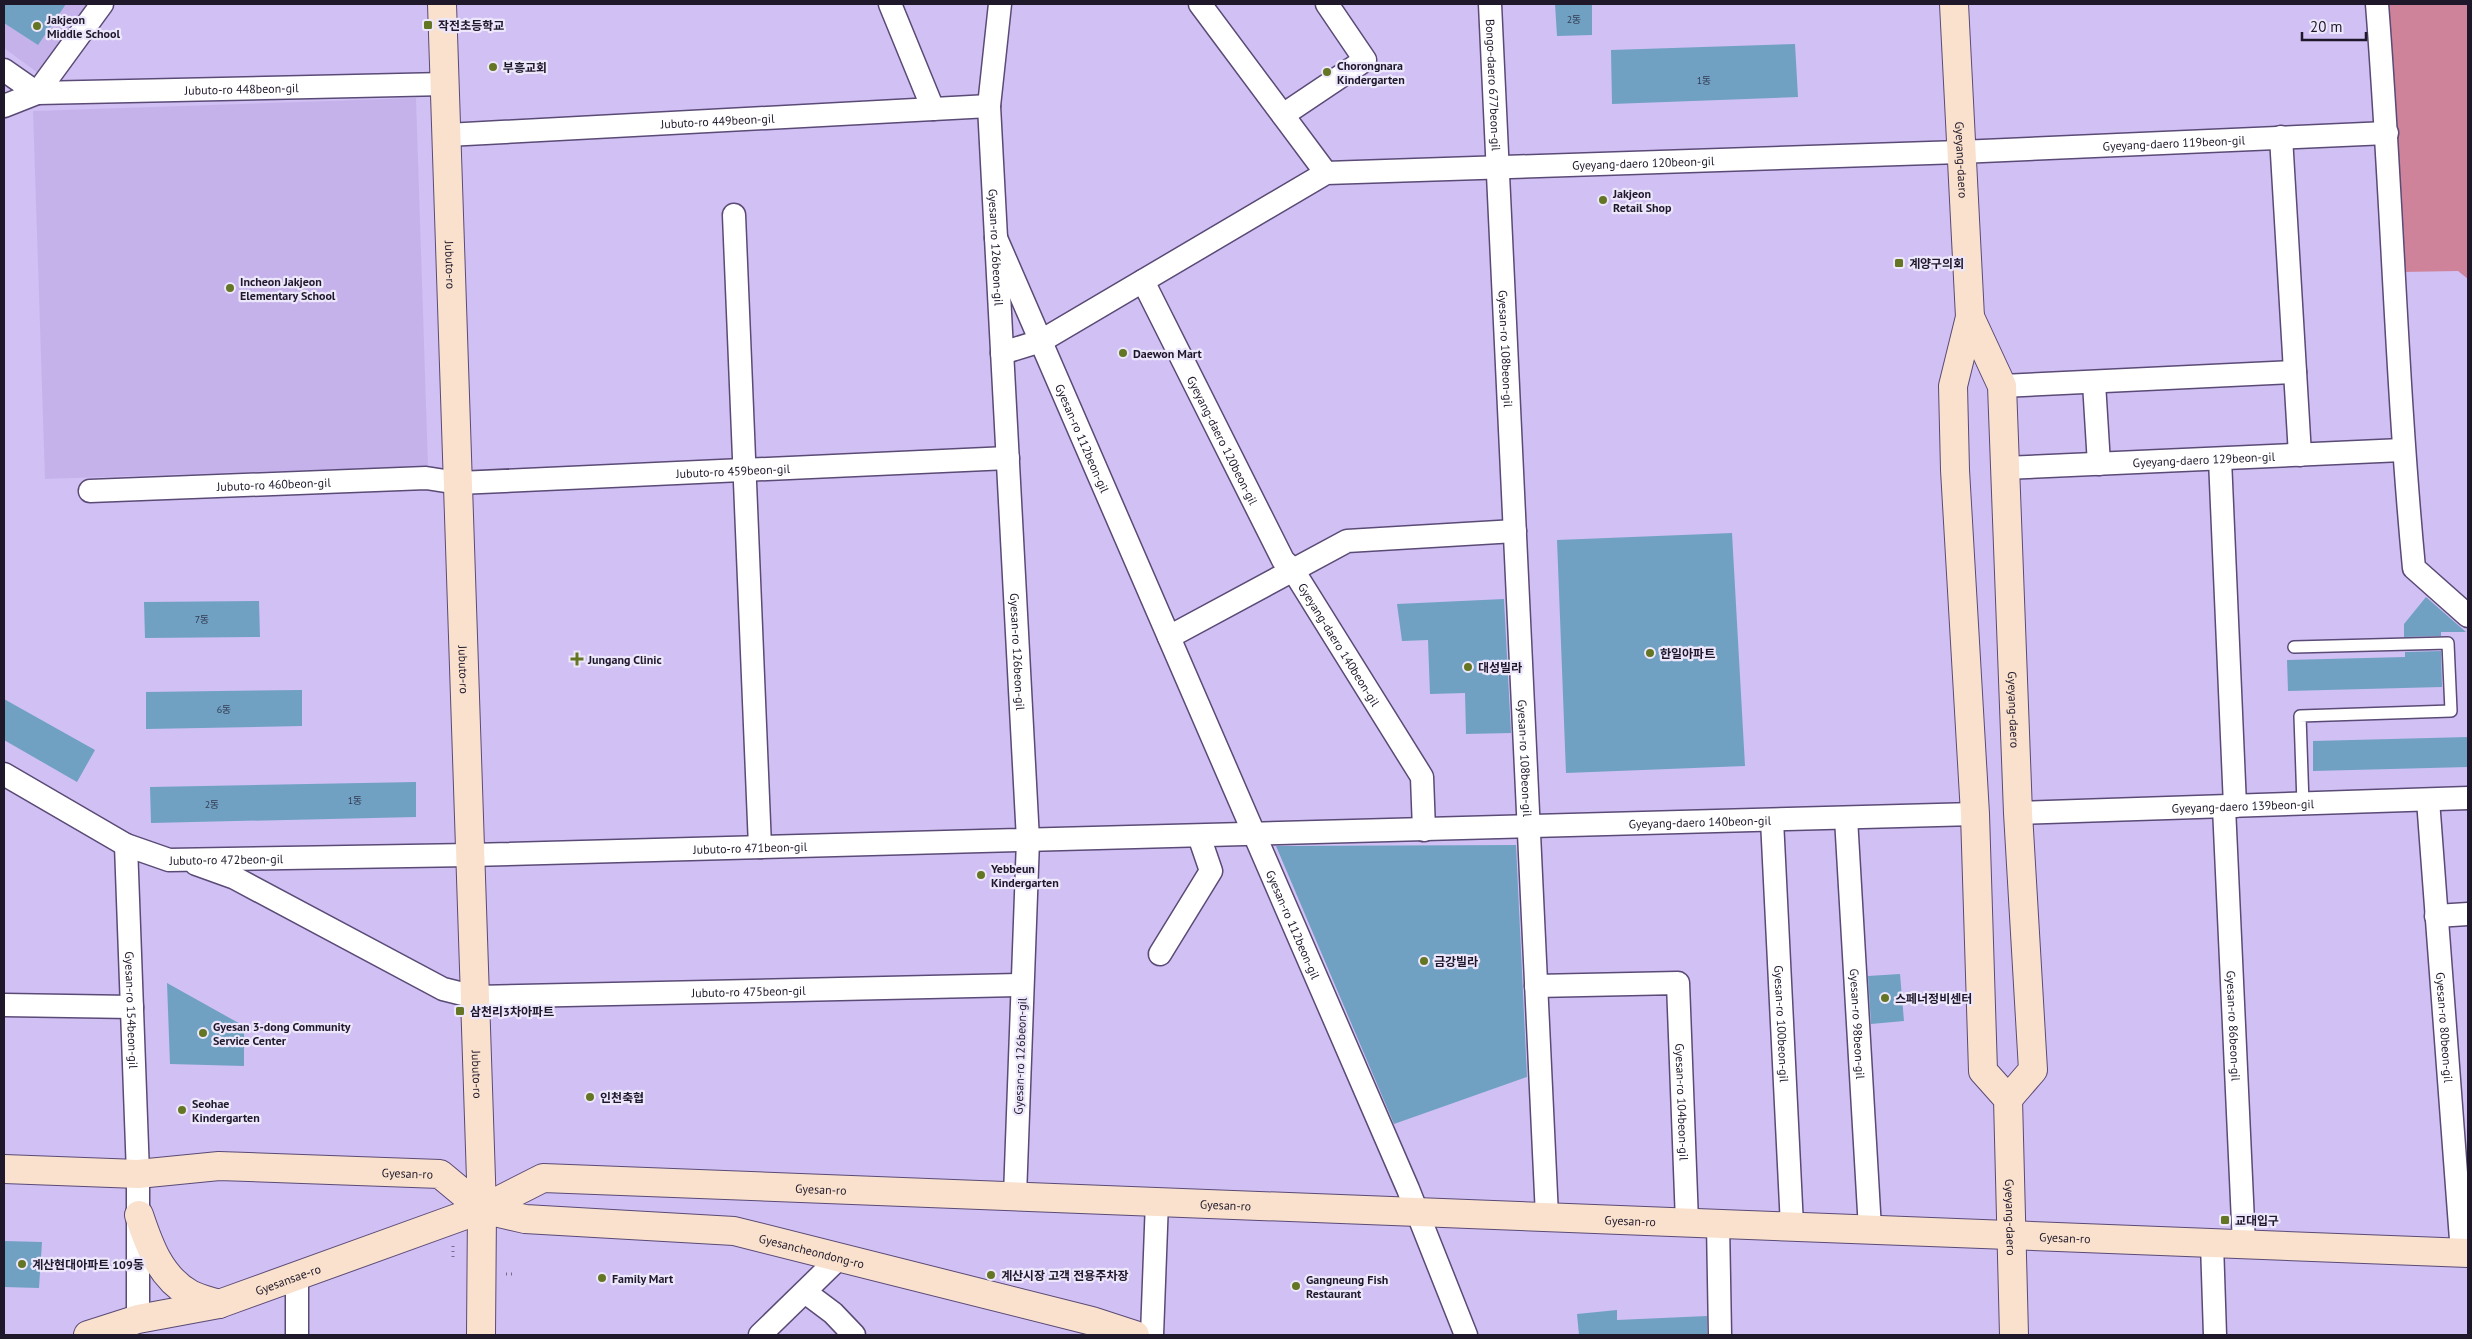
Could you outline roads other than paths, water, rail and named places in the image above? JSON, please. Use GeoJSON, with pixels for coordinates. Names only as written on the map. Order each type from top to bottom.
{"type":"FeatureCollection","features":[{"type":"Feature","properties":{"kind":"main road","name":"Jubuto-ro"},"geometry":{"type":"LineString","coordinates":[[442,4],[482,1209],[481,1335]]}},
{"type":"Feature","properties":{"kind":"main road","name":"Gyeyang-daero"},"geometry":{"type":"LineString","coordinates":[[1954,4],[1960,152],[1970,317],[1953,386],[1955,470],[1974,814],[1983,1071],[2008,1099],[2014,1335]]}},
{"type":"Feature","properties":{"kind":"main road","name":"Gyeyang-daero"},"geometry":{"type":"LineString","coordinates":[[1970,317],[2002,386],[2018,813],[2034,1070],[2008,1099]]}},
{"type":"Feature","properties":{"kind":"main road","name":"Gyesan-ro"},"geometry":{"type":"LineString","coordinates":[[4,1170],[138,1174],[219,1166],[440,1174],[482,1209],[543,1178],[2465,1253]]}},
{"type":"Feature","properties":{"kind":"main road","name":"Gyesancheondong-ro"},"geometry":{"type":"LineString","coordinates":[[482,1209],[530,1219],[734,1231],[840,1256],[1090,1328],[1134,1335]]}},
{"type":"Feature","properties":{"kind":"main road","name":"Gyesansae-ro"},"geometry":{"type":"LineString","coordinates":[[88,1335],[138,1319],[219,1304],[482,1209]]}},
{"type":"Feature","properties":{"kind":"main road"},"geometry":{"type":"LineString","coordinates":[[138,1215],[151,1252],[166,1274],[190,1294],[219,1304]]}},
{"type":"Feature","properties":{"kind":"street"},"geometry":{"type":"LineString","coordinates":[[4,70],[37,93],[102,4]]}},
{"type":"Feature","properties":{"kind":"street"},"geometry":{"type":"LineString","coordinates":[[890,4],[933,109]]}},
{"type":"Feature","properties":{"kind":"street","name":"Gyesan-ro 126beon-gil"},"geometry":{"type":"LineString","coordinates":[[1000,4],[989,106],[1028,840],[1015,1196]]}},
{"type":"Feature","properties":{"kind":"street"},"geometry":{"type":"LineString","coordinates":[[1200,4],[1326,173]]}},
{"type":"Feature","properties":{"kind":"street"},"geometry":{"type":"LineString","coordinates":[[1283,115],[1365,60],[1327,4]]}},
{"type":"Feature","properties":{"kind":"street","name":"Bongo-daero 677beon-gil"},"geometry":{"type":"LineString","coordinates":[[1490,4],[1498,167]]}},
{"type":"Feature","properties":{"kind":"street"},"geometry":{"type":"LineString","coordinates":[[2377,4],[2387,133],[2402,450],[2414,568],[2468,616]]}},
{"type":"Feature","properties":{"kind":"street","name":"Jubuto-ro 448beon-gil"},"geometry":{"type":"LineString","coordinates":[[4,106],[37,93],[445,84]]}},
{"type":"Feature","properties":{"kind":"street","name":"Jubuto-ro 449beon-gil"},"geometry":{"type":"LineString","coordinates":[[447,135],[989,106]]}},
{"type":"Feature","properties":{"kind":"street","name":"Gyeyang-daero 119beon-gil"},"geometry":{"type":"LineString","coordinates":[[1960,152],[2387,133]]}},
{"type":"Feature","properties":{"kind":"street"},"geometry":{"type":"LineString","coordinates":[[2280,138],[2300,455]]}},
{"type":"Feature","properties":{"kind":"street","name":"Gyeyang-daero 120beon-gil"},"geometry":{"type":"LineString","coordinates":[[1002,353],[1041,341],[1326,173],[1960,152]]}},
{"type":"Feature","properties":{"kind":"street","name":"Gyesan-ro 108beon-gil"},"geometry":{"type":"LineString","coordinates":[[1498,167],[1547,1216]]}},
{"type":"Feature","properties":{"kind":"street"},"geometry":{"type":"LineString","coordinates":[[734,215],[746,470],[760,847]]}},
{"type":"Feature","properties":{"kind":"street","name":"Gyesan-ro 112beon-gil"},"geometry":{"type":"LineString","coordinates":[[996,238],[1417,1212],[1466,1335]]}},
{"type":"Feature","properties":{"kind":"street","name":"Gyeyang-daero 120beon-gil"},"geometry":{"type":"LineString","coordinates":[[1143,281],[1283,560],[1293,570]]}},
{"type":"Feature","properties":{"kind":"street"},"geometry":{"type":"LineString","coordinates":[[2002,386],[2295,372]]}},
{"type":"Feature","properties":{"kind":"street"},"geometry":{"type":"LineString","coordinates":[[2094,383],[2099,464]]}},
{"type":"Feature","properties":{"kind":"street","name":"Gyeyang-daero 129beon-gil"},"geometry":{"type":"LineString","coordinates":[[2004,468],[2402,450]]}},
{"type":"Feature","properties":{"kind":"street","name":"Jubuto-ro 459beon-gil"},"geometry":{"type":"LineString","coordinates":[[458,483],[1008,458]]}},
{"type":"Feature","properties":{"kind":"street","name":"Gyesan-ro 86beon-gil"},"geometry":{"type":"LineString","coordinates":[[2220,459],[2244,1244]]}},
{"type":"Feature","properties":{"kind":"street","name":"Jubuto-ro 460beon-gil"},"geometry":{"type":"LineString","coordinates":[[90,490],[426,478],[458,483]]}},
{"type":"Feature","properties":{"kind":"street"},"geometry":{"type":"LineString","coordinates":[[1168,636],[1347,541],[1515,531]]}},
{"type":"Feature","properties":{"kind":"street","name":"Gyeyang-daero 140beon-gil"},"geometry":{"type":"LineString","coordinates":[[1293,570],[1422,778],[1424,830]]}},
{"type":"Feature","properties":{"kind":"street","name":"Jubuto-ro 472beon-gil"},"geometry":{"type":"LineString","coordinates":[[4,774],[126,845],[169,860],[470,854]]}},
{"type":"Feature","properties":{"kind":"street","name":"Gyeyang-daero 139beon-gil"},"geometry":{"type":"LineString","coordinates":[[2018,813],[2468,798]]}},
{"type":"Feature","properties":{"kind":"street","name":"Gyesan-ro 80beon-gil"},"geometry":{"type":"LineString","coordinates":[[2428,800],[2465,1253]]}},
{"type":"Feature","properties":{"kind":"street","name":"Gyeyang-daero 140beon-gil"},"geometry":{"type":"LineString","coordinates":[[1028,840],[1974,814]]}},
{"type":"Feature","properties":{"kind":"street","name":"Gyesan-ro 98beon-gil"},"geometry":{"type":"LineString","coordinates":[[1846,818],[1870,1229]]}},
{"type":"Feature","properties":{"kind":"street","name":"Gyesan-ro 100beon-gil"},"geometry":{"type":"LineString","coordinates":[[1772,820],[1792,1226]]}},
{"type":"Feature","properties":{"kind":"street"},"geometry":{"type":"LineString","coordinates":[[1160,954],[1211,872],[1199,836]]}},
{"type":"Feature","properties":{"kind":"street","name":"Jubuto-ro 471beon-gil"},"geometry":{"type":"LineString","coordinates":[[470,854],[1028,840]]}},
{"type":"Feature","properties":{"kind":"street","name":"Gyesan-ro 154beon-gil"},"geometry":{"type":"LineString","coordinates":[[126,845],[138,1174],[138,1319]]}},
{"type":"Feature","properties":{"kind":"street","name":"Jubuto-ro 475beon-gil"},"geometry":{"type":"LineString","coordinates":[[183,859],[235,878],[443,989],[475,997],[1022,985]]}},
{"type":"Feature","properties":{"kind":"street"},"geometry":{"type":"LineString","coordinates":[[2436,916],[2468,914]]}},
{"type":"Feature","properties":{"kind":"street","name":"Gyesan-ro 104beon-gil"},"geometry":{"type":"LineString","coordinates":[[1536,986],[1678,983],[1687,1222]]}},
{"type":"Feature","properties":{"kind":"street"},"geometry":{"type":"LineString","coordinates":[[4,1005],[132,1007]]}},
{"type":"Feature","properties":{"kind":"street"},"geometry":{"type":"LineString","coordinates":[[1152,1335],[1157,1202]]}},
{"type":"Feature","properties":{"kind":"street"},"geometry":{"type":"LineString","coordinates":[[1718,1223],[1720,1335]]}},
{"type":"Feature","properties":{"kind":"street"},"geometry":{"type":"LineString","coordinates":[[2212,1242],[2215,1335]]}},
{"type":"Feature","properties":{"kind":"street"},"geometry":{"type":"LineString","coordinates":[[760,1335],[840,1256]]}},
{"type":"Feature","properties":{"kind":"street"},"geometry":{"type":"LineString","coordinates":[[296,1335],[297,1276]]}},
{"type":"Feature","properties":{"kind":"street"},"geometry":{"type":"LineString","coordinates":[[805,1292],[833,1313],[854,1335]]}},
{"type":"Feature","properties":{"kind":"lane"},"geometry":{"type":"LineString","coordinates":[[2294,647],[2448,642],[2451,711],[2300,716],[2303,804]]}},
{"type":"Feature","properties":{"kind":"place","name":"작전초등학교"},"geometry":{"type":"Point","coordinates":[428,25]}},
{"type":"Feature","properties":{"kind":"place","name":"Jakjeon Middle School"},"geometry":{"type":"Point","coordinates":[37,26]}},
{"type":"Feature","properties":{"kind":"place","name":"부흥교회"},"geometry":{"type":"Point","coordinates":[493,67]}},
{"type":"Feature","properties":{"kind":"place","name":"Chorongnara Kindergarten"},"geometry":{"type":"Point","coordinates":[1327,72]}},
{"type":"Feature","properties":{"kind":"place","name":"Jakjeon Retail Shop"},"geometry":{"type":"Point","coordinates":[1603,200]}},
{"type":"Feature","properties":{"kind":"place","name":"계양구의회"},"geometry":{"type":"Point","coordinates":[1899,263]}},
{"type":"Feature","properties":{"kind":"place","name":"Incheon Jakjeon Elementary School"},"geometry":{"type":"Point","coordinates":[230,288]}},
{"type":"Feature","properties":{"kind":"place","name":"Daewon Mart"},"geometry":{"type":"Point","coordinates":[1123,353]}},
{"type":"Feature","properties":{"kind":"place","name":"한일아파트"},"geometry":{"type":"Point","coordinates":[1650,653]}},
{"type":"Feature","properties":{"kind":"place","name":"Jungang Clinic"},"geometry":{"type":"Point","coordinates":[577,659]}},
{"type":"Feature","properties":{"kind":"place","name":"대성빌라"},"geometry":{"type":"Point","coordinates":[1468,667]}},
{"type":"Feature","properties":{"kind":"place","name":"Yebbeun Kindergarten"},"geometry":{"type":"Point","coordinates":[981,875]}},
{"type":"Feature","properties":{"kind":"place","name":"금강빌라"},"geometry":{"type":"Point","coordinates":[1424,961]}},
{"type":"Feature","properties":{"kind":"place","name":"스페너정비센터"},"geometry":{"type":"Point","coordinates":[1885,998]}},
{"type":"Feature","properties":{"kind":"place","name":"삼천리3차아파트"},"geometry":{"type":"Point","coordinates":[460,1011]}},
{"type":"Feature","properties":{"kind":"place","name":"Gyesan 3-dong Community Service Center"},"geometry":{"type":"Point","coordinates":[203,1033]}},
{"type":"Feature","properties":{"kind":"place","name":"인천축협"},"geometry":{"type":"Point","coordinates":[590,1097]}},
{"type":"Feature","properties":{"kind":"place","name":"Seohae Kindergarten"},"geometry":{"type":"Point","coordinates":[182,1110]}},
{"type":"Feature","properties":{"kind":"place","name":"교대입구"},"geometry":{"type":"Point","coordinates":[2225,1220]}},
{"type":"Feature","properties":{"kind":"place","name":"계산현대아파트 109동"},"geometry":{"type":"Point","coordinates":[22,1264]}},
{"type":"Feature","properties":{"kind":"place","name":"계산시장 고객 전용주차장"},"geometry":{"type":"Point","coordinates":[991,1275]}},
{"type":"Feature","properties":{"kind":"place","name":"Family Mart"},"geometry":{"type":"Point","coordinates":[602,1278]}},
{"type":"Feature","properties":{"kind":"place","name":"Gangneung Fish Restaurant"},"geometry":{"type":"Point","coordinates":[1296,1286]}}]}
